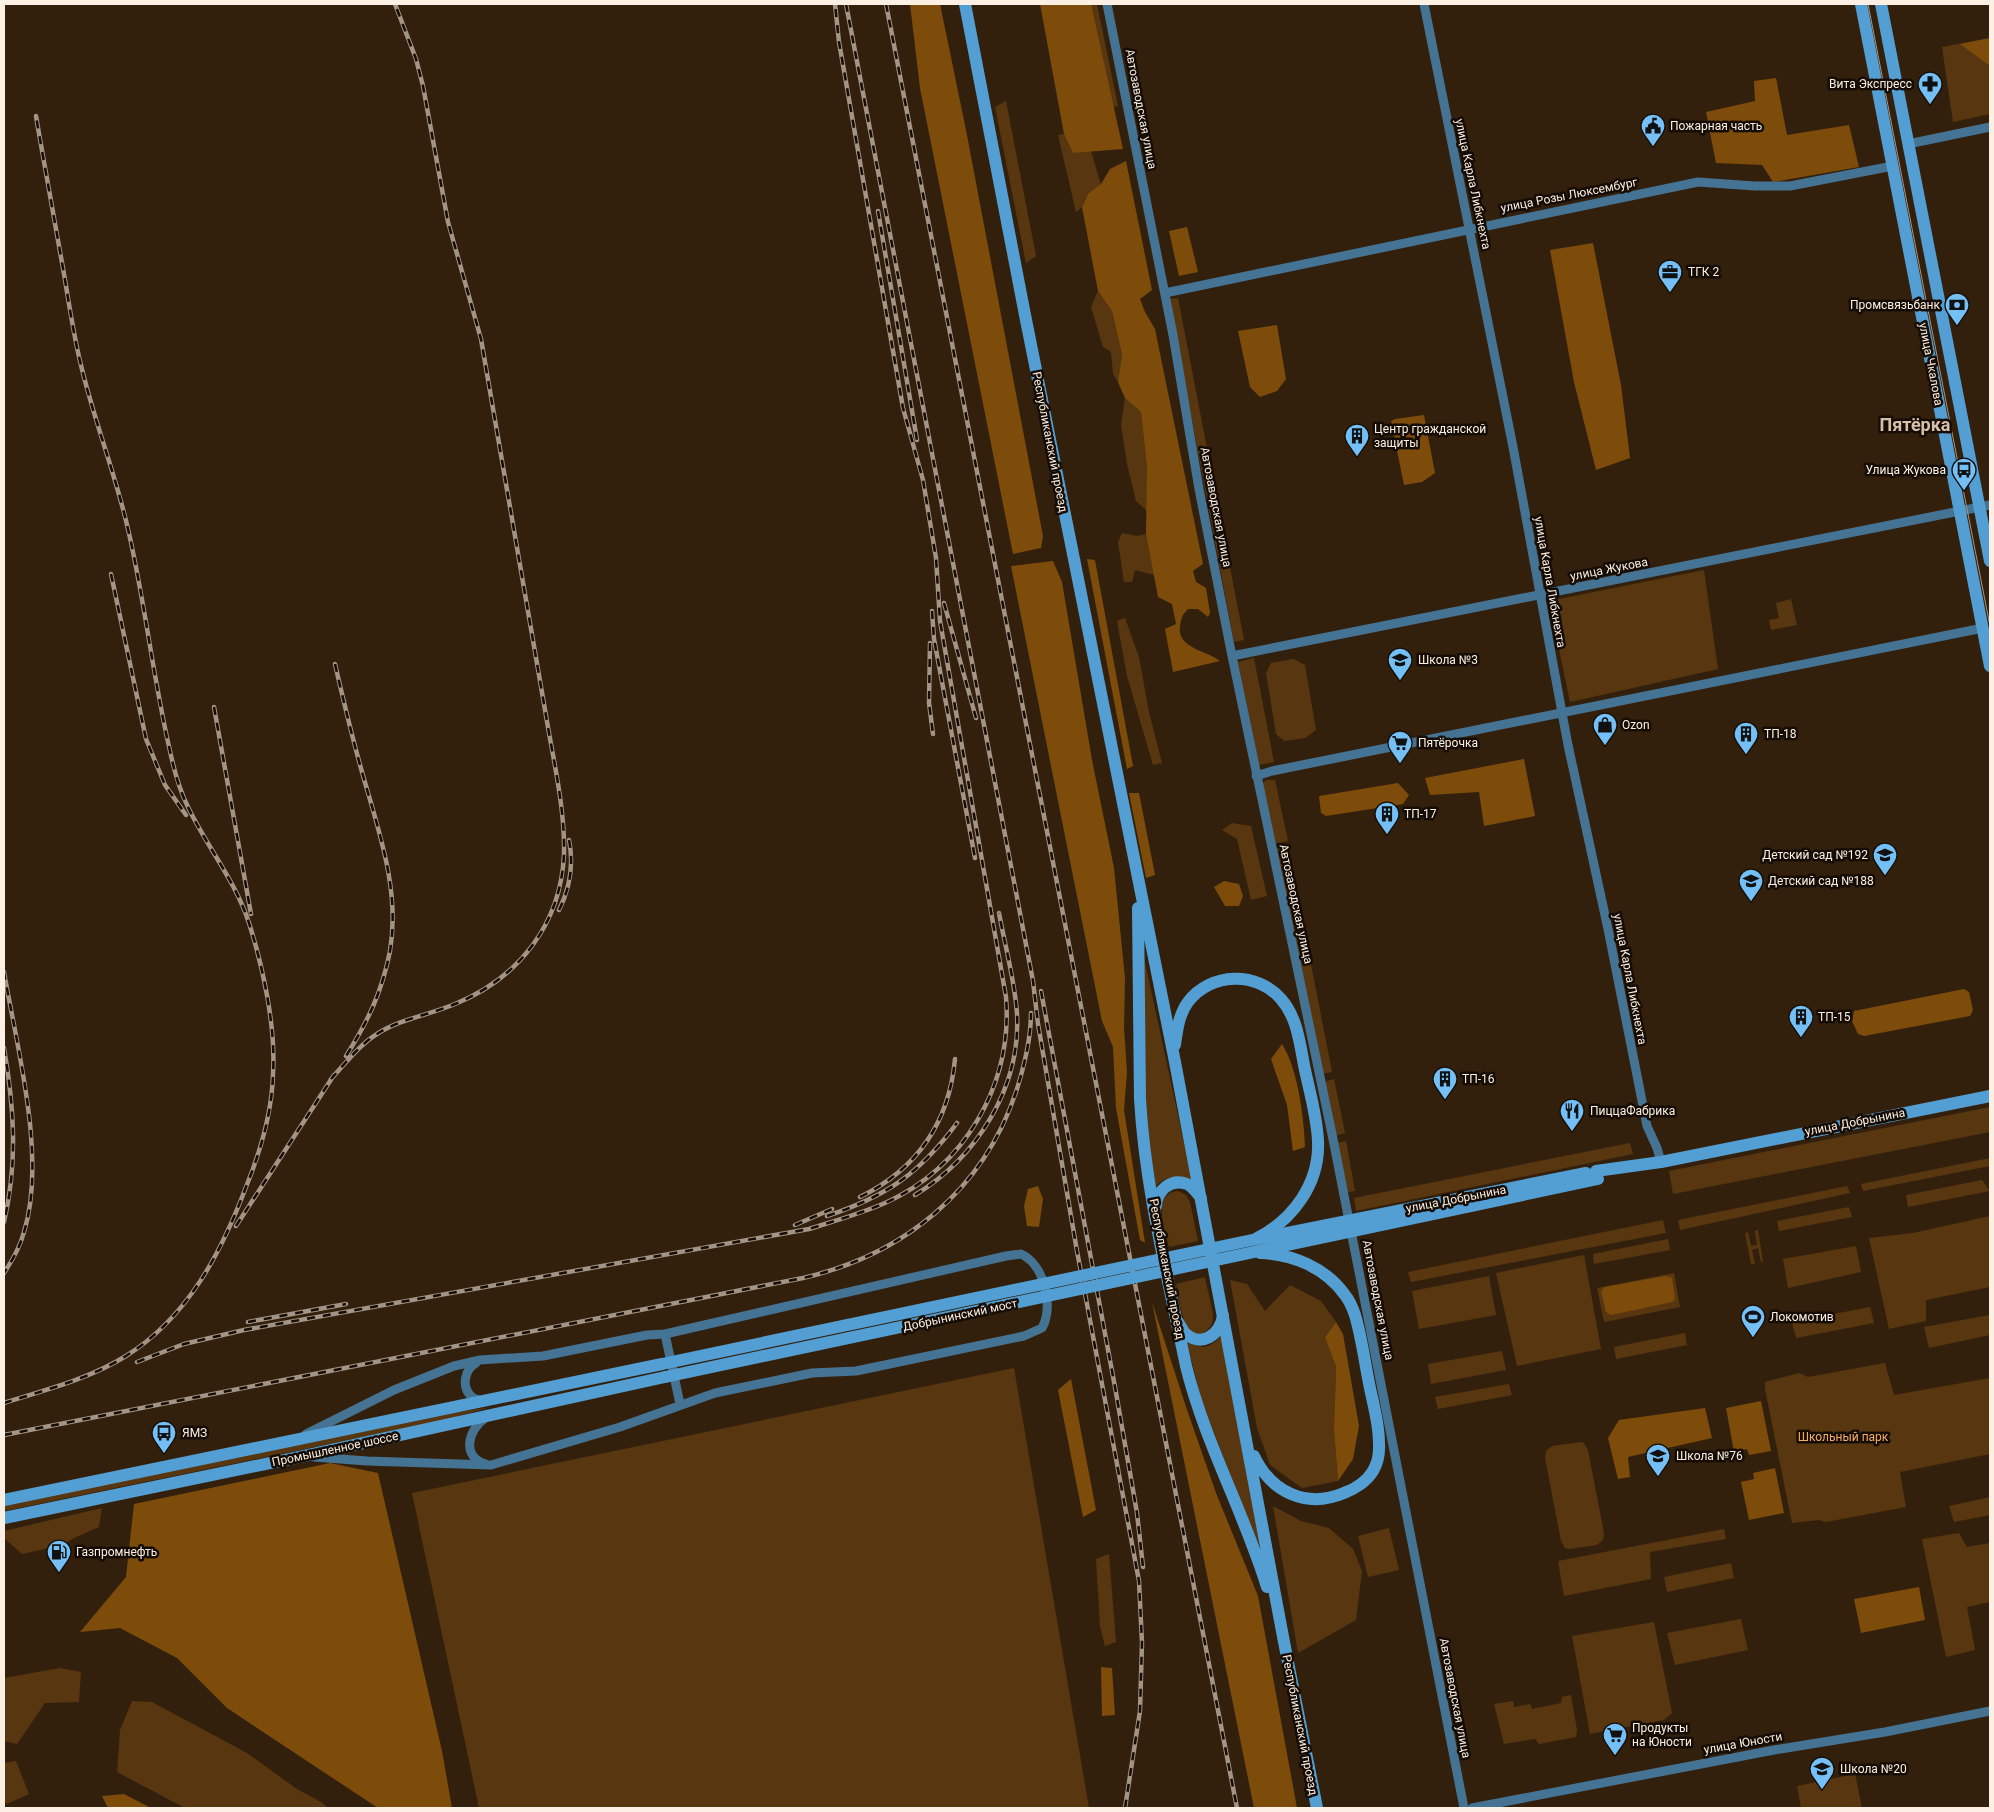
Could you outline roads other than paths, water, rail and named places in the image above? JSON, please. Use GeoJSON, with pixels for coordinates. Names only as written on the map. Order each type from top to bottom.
{"type":"FeatureCollection","features":[{"type":"Feature","properties":{"kind":"main road","name":"Республиканский проезд"},"geometry":{"type":"LineString","coordinates":[[964,4],[1175,1062],[1317,1808]]}},
{"type":"Feature","properties":{"kind":"main road","name":"улица Чкалова"},"geometry":{"type":"LineString","coordinates":[[1861,4],[1990,666]]}},
{"type":"Feature","properties":{"kind":"main road","name":"улица Чкалова"},"geometry":{"type":"LineString","coordinates":[[1881,4],[1908,144],[1985,507],[1990,561]]}},
{"type":"Feature","properties":{"kind":"main road","name":"Республиканский проезд"},"geometry":{"type":"LineString","coordinates":[[1138,879],[1140,1098],[1147,1167],[1156,1215],[1186,1366],[1199,1411],[1263,1574],[1284,1642]]}},
{"type":"Feature","properties":{"kind":"main road"},"geometry":{"type":"LineString","coordinates":[[1175,1062],[1177,1032],[1181,1014],[1188,1002],[1199,991],[1212,983],[1227,978],[1244,978],[1257,982],[1270,988],[1289,1009],[1297,1029],[1315,1120],[1318,1142],[1317,1163],[1311,1182],[1302,1199],[1270,1231],[1252,1240]]}},
{"type":"Feature","properties":{"kind":"main road","name":"улица Добрынина"},"geometry":{"type":"LineString","coordinates":[[1252,1240],[1597,1175],[1990,1096]]}},
{"type":"Feature","properties":{"kind":"main road","name":"улица Добрынина"},"geometry":{"type":"LineString","coordinates":[[1255,1253],[1597,1175]]}},
{"type":"Feature","properties":{"kind":"main road"},"geometry":{"type":"LineString","coordinates":[[1156,1215],[1156,1200],[1160,1191],[1168,1184],[1187,1184],[1201,1198]]}},
{"type":"Feature","properties":{"kind":"main road","name":"Добрынинский мост"},"geometry":{"type":"LineString","coordinates":[[662,1364],[1252,1240]]}},
{"type":"Feature","properties":{"kind":"main road"},"geometry":{"type":"LineString","coordinates":[[1245,1426],[1258,1463],[1272,1482],[1290,1495],[1311,1500],[1341,1494],[1359,1485],[1368,1478],[1373,1470],[1379,1451],[1378,1429],[1355,1314],[1345,1295],[1329,1278],[1310,1265],[1295,1258],[1278,1254],[1255,1253]]}},
{"type":"Feature","properties":{"kind":"main road","name":"Добрынинский мост"},"geometry":{"type":"LineString","coordinates":[[665,1377],[1255,1253]]}},
{"type":"Feature","properties":{"kind":"main road"},"geometry":{"type":"LineString","coordinates":[[1177,1320],[1184,1332],[1192,1338],[1210,1338],[1217,1333],[1222,1325],[1223,1312]]}},
{"type":"Feature","properties":{"kind":"main road","name":"Промышленное шоссе"},"geometry":{"type":"LineString","coordinates":[[4,1500],[662,1364]]}},
{"type":"Feature","properties":{"kind":"main road","name":"Промышленное шоссе"},"geometry":{"type":"LineString","coordinates":[[4,1518],[304,1456],[665,1377]]}},
{"type":"Feature","properties":{"kind":"street","name":"Автозаводская улица"},"geometry":{"type":"LineString","coordinates":[[1107,4],[1165,293],[1199,489],[1232,656],[1333,1139],[1464,1808]]}},
{"type":"Feature","properties":{"kind":"street","name":"улица Карла Либкнехта"},"geometry":{"type":"LineString","coordinates":[[1424,4],[1514,453],[1563,712],[1647,1126],[1659,1152],[1661,1162]]}},
{"type":"Feature","properties":{"kind":"street"},"geometry":{"type":"LineString","coordinates":[[1908,144],[1990,127]]}},
{"type":"Feature","properties":{"kind":"street","name":"улица Розы Люксембург"},"geometry":{"type":"LineString","coordinates":[[1165,293],[1469,228],[1698,182],[1755,186],[1790,186],[1892,166]]}},
{"type":"Feature","properties":{"kind":"street","name":"улица Жукова"},"geometry":{"type":"LineString","coordinates":[[1232,656],[1985,507]]}},
{"type":"Feature","properties":{"kind":"street"},"geometry":{"type":"LineString","coordinates":[[1256,776],[1283,768],[1983,628]]}},
{"type":"Feature","properties":{"kind":"street"},"geometry":{"type":"LineString","coordinates":[[298,1438],[394,1390],[454,1366],[480,1360],[543,1356],[647,1335],[665,1334],[1015,1254],[1021,1254],[1034,1264],[1042,1280],[1047,1302],[1048,1313],[1042,1328],[1024,1336],[856,1370],[812,1373],[715,1393],[620,1427],[491,1465],[367,1461],[304,1456]]}},
{"type":"Feature","properties":{"kind":"street"},"geometry":{"type":"LineString","coordinates":[[665,1334],[680,1404]]}},
{"type":"Feature","properties":{"kind":"street"},"geometry":{"type":"LineString","coordinates":[[480,1360],[470,1366],[465,1375],[466,1387],[471,1396],[483,1401]]}},
{"type":"Feature","properties":{"kind":"street"},"geometry":{"type":"LineString","coordinates":[[487,1416],[476,1424],[470,1436],[469,1444],[476,1458],[482,1463],[491,1465]]}},
{"type":"Feature","properties":{"kind":"street","name":"улица Юности"},"geometry":{"type":"LineString","coordinates":[[1472,1808],[1727,1759],[1990,1712]]}},
{"type":"Feature","properties":{"kind":"tram line"},"geometry":{"type":"LineString","coordinates":[[1868,4],[1990,626]]}},
{"type":"Feature","properties":{"kind":"railway"},"geometry":{"type":"LineString","coordinates":[[331,1079],[370,1038],[395,1025],[445,1008],[478,993],[517,964],[532,946],[545,925],[555,903],[561,879],[564,854],[562,808],[481,339],[448,222],[423,86],[416,59],[395,4]]}},
{"type":"Feature","properties":{"kind":"railway"},"geometry":{"type":"LineString","coordinates":[[137,1362],[184,1344],[244,1330],[809,1229],[876,1207],[913,1187],[939,1168],[960,1145],[978,1119],[992,1091],[1001,1061],[1006,1029],[1006,997],[940,621],[936,558],[923,480],[903,408],[839,42],[835,4]]}},
{"type":"Feature","properties":{"kind":"railway"},"geometry":{"type":"LineString","coordinates":[[846,4],[1033,981],[1038,1024],[1077,1251],[1139,1581],[1142,1643],[1140,1711],[1125,1808]]}},
{"type":"Feature","properties":{"kind":"railway"},"geometry":{"type":"LineString","coordinates":[[886,4],[1237,1808]]}},
{"type":"Feature","properties":{"kind":"railway"},"geometry":{"type":"LineString","coordinates":[[4,1403],[66,1383],[112,1364],[148,1340],[185,1303],[200,1282],[225,1236],[251,1173],[268,1117],[273,1074],[272,1037],[267,997],[249,923],[229,878],[188,807],[173,765],[128,529],[85,382],[71,318],[36,116]]}},
{"type":"Feature","properties":{"kind":"railway"},"geometry":{"type":"LineString","coordinates":[[878,211],[917,440]]}},
{"type":"Feature","properties":{"kind":"railway"},"geometry":{"type":"LineString","coordinates":[[111,574],[146,739],[165,785],[186,815]]}},
{"type":"Feature","properties":{"kind":"railway"},"geometry":{"type":"LineString","coordinates":[[944,603],[976,718]]}},
{"type":"Feature","properties":{"kind":"railway"},"geometry":{"type":"LineString","coordinates":[[932,611],[934,639],[975,858]]}},
{"type":"Feature","properties":{"kind":"railway"},"geometry":{"type":"LineString","coordinates":[[930,643],[929,703],[933,734]]}},
{"type":"Feature","properties":{"kind":"railway"},"geometry":{"type":"LineString","coordinates":[[335,664],[356,750],[382,842],[387,864],[392,907],[390,951],[383,980],[361,1031],[346,1056]]}},
{"type":"Feature","properties":{"kind":"railway"},"geometry":{"type":"LineString","coordinates":[[214,707],[251,914]]}},
{"type":"Feature","properties":{"kind":"railway"},"geometry":{"type":"LineString","coordinates":[[559,910],[570,876],[569,840]]}},
{"type":"Feature","properties":{"kind":"railway"},"geometry":{"type":"LineString","coordinates":[[915,1195],[937,1180],[957,1162],[975,1141],[1003,1094],[1011,1068],[1016,1042],[1017,1014],[1012,976],[999,913]]}},
{"type":"Feature","properties":{"kind":"railway"},"geometry":{"type":"LineString","coordinates":[[4,972],[28,1103],[32,1171],[30,1203],[24,1232],[16,1254],[4,1273]]}},
{"type":"Feature","properties":{"kind":"railway"},"geometry":{"type":"LineString","coordinates":[[1041,991],[1115,1387],[1137,1513],[1143,1567]]}},
{"type":"Feature","properties":{"kind":"railway"},"geometry":{"type":"LineString","coordinates":[[4,1435],[803,1278],[840,1267],[874,1253],[906,1235],[935,1214],[983,1160],[1001,1127],[1016,1092],[1030,1033],[1031,1013]]}},
{"type":"Feature","properties":{"kind":"railway"},"geometry":{"type":"LineString","coordinates":[[4,1048],[10,1091],[13,1135],[11,1178],[4,1222]]}},
{"type":"Feature","properties":{"kind":"railway"},"geometry":{"type":"LineString","coordinates":[[860,1197],[898,1173],[927,1142],[946,1104],[952,1082],[955,1059]]}},
{"type":"Feature","properties":{"kind":"railway"},"geometry":{"type":"LineString","coordinates":[[236,1226],[334,1075]]}},
{"type":"Feature","properties":{"kind":"railway"},"geometry":{"type":"LineString","coordinates":[[827,1216],[867,1200],[900,1181],[929,1156],[957,1123]]}},
{"type":"Feature","properties":{"kind":"railway"},"geometry":{"type":"LineString","coordinates":[[795,1225],[832,1209]]}},
{"type":"Feature","properties":{"kind":"railway"},"geometry":{"type":"LineString","coordinates":[[248,1322],[346,1304]]}},
{"type":"Feature","properties":{"kind":"place","name":"Вита Экспресс"},"geometry":{"type":"Point","coordinates":[1930,105]}},
{"type":"Feature","properties":{"kind":"place","name":"Пожарная часть"},"geometry":{"type":"Point","coordinates":[1653,147]}},
{"type":"Feature","properties":{"kind":"place","name":"ТГК 2"},"geometry":{"type":"Point","coordinates":[1670,293]}},
{"type":"Feature","properties":{"kind":"place","name":"Промсвязьбанк"},"geometry":{"type":"Point","coordinates":[1957,326]}},
{"type":"Feature","properties":{"kind":"place","name":"Центр гражданской защиты"},"geometry":{"type":"Point","coordinates":[1357,457]}},
{"type":"Feature","properties":{"kind":"place","name":"Улица Жукова"},"geometry":{"type":"Point","coordinates":[1964,491]}},
{"type":"Feature","properties":{"kind":"place","name":"Школа №3"},"geometry":{"type":"Point","coordinates":[1400,681]}},
{"type":"Feature","properties":{"kind":"place","name":"Ozon"},"geometry":{"type":"Point","coordinates":[1605,746]}},
{"type":"Feature","properties":{"kind":"place","name":"ТП-18"},"geometry":{"type":"Point","coordinates":[1746,755]}},
{"type":"Feature","properties":{"kind":"place","name":"Пятёрочка"},"geometry":{"type":"Point","coordinates":[1400,764]}},
{"type":"Feature","properties":{"kind":"place","name":"ТП-17"},"geometry":{"type":"Point","coordinates":[1387,835]}},
{"type":"Feature","properties":{"kind":"place","name":"Детский сад №192"},"geometry":{"type":"Point","coordinates":[1885,876]}},
{"type":"Feature","properties":{"kind":"place","name":"Детский сад №188"},"geometry":{"type":"Point","coordinates":[1751,902]}},
{"type":"Feature","properties":{"kind":"place","name":"ТП-15"},"geometry":{"type":"Point","coordinates":[1801,1038]}},
{"type":"Feature","properties":{"kind":"place","name":"ТП-16"},"geometry":{"type":"Point","coordinates":[1445,1100]}},
{"type":"Feature","properties":{"kind":"place","name":"ПиццаФабрика"},"geometry":{"type":"Point","coordinates":[1572,1132]}},
{"type":"Feature","properties":{"kind":"place","name":"Локомотив"},"geometry":{"type":"Point","coordinates":[1753,1338]}},
{"type":"Feature","properties":{"kind":"place","name":"ЯМЗ"},"geometry":{"type":"Point","coordinates":[164,1454]}},
{"type":"Feature","properties":{"kind":"place","name":"Школа №76"},"geometry":{"type":"Point","coordinates":[1658,1477]}},
{"type":"Feature","properties":{"kind":"place","name":"Газпромнефть"},"geometry":{"type":"Point","coordinates":[59,1573]}},
{"type":"Feature","properties":{"kind":"place","name":"Продукты на Юности"},"geometry":{"type":"Point","coordinates":[1615,1756]}},
{"type":"Feature","properties":{"kind":"place","name":"Школа №20"},"geometry":{"type":"Point","coordinates":[1822,1790]}},
{"type":"Feature","properties":{"kind":"district","name":"Пятёрка"},"geometry":{"type":"Point","coordinates":[1915,425]}},
{"type":"Feature","properties":{"kind":"park label","name":"Школьный парк"},"geometry":{"type":"Point","coordinates":[1843,1437]}}]}
